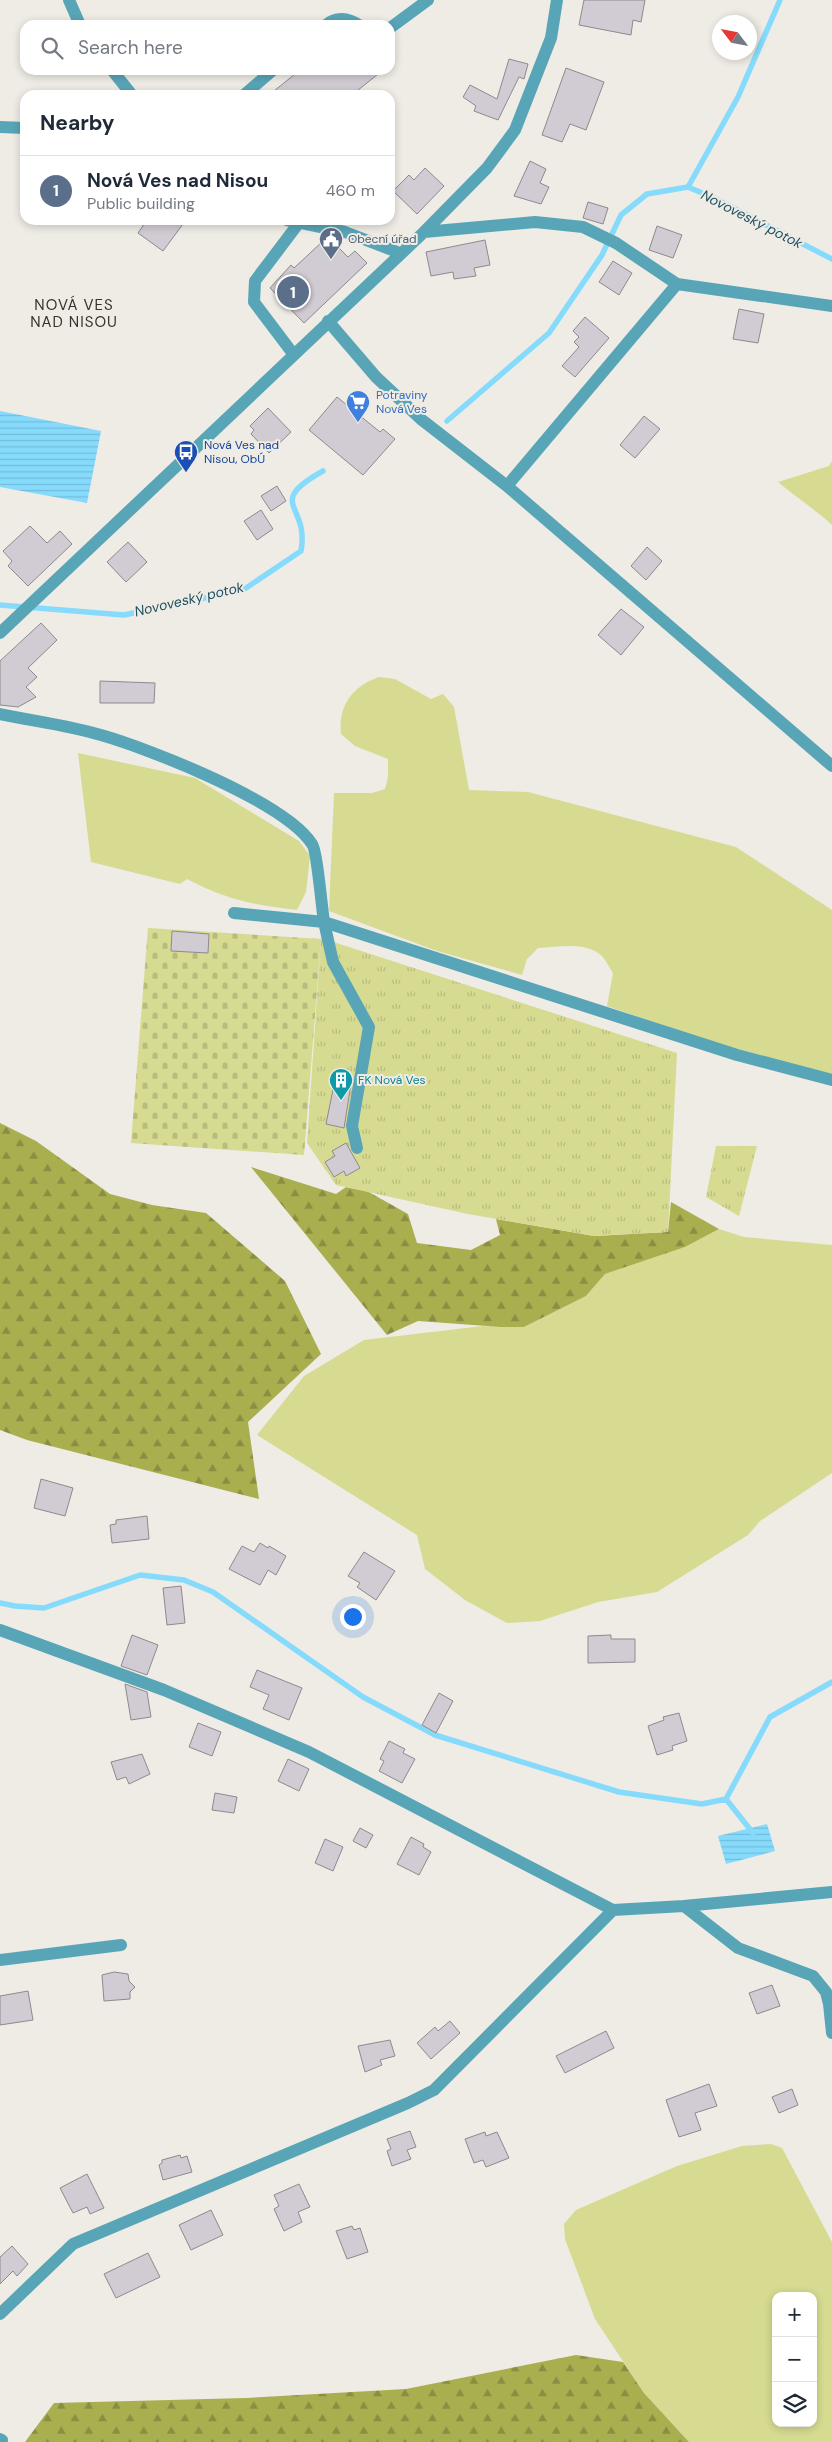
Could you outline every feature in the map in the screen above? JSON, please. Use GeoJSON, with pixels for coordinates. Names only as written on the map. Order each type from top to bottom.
{"type":"FeatureCollection","features":[{"type":"Feature","properties":{"kind":"street"},"geometry":{"type":"LineString","coordinates":[[69,0],[78,20]]}},
{"type":"Feature","properties":{"kind":"street"},"geometry":{"type":"LineString","coordinates":[[395,24],[428,0]]}},
{"type":"Feature","properties":{"kind":"street"},"geometry":{"type":"LineString","coordinates":[[0,633],[424,232],[487,168],[515,130],[551,38],[557,0]]}},
{"type":"Feature","properties":{"kind":"street"},"geometry":{"type":"LineString","coordinates":[[331,20],[349,18],[352,20]]}},
{"type":"Feature","properties":{"kind":"street"},"geometry":{"type":"LineString","coordinates":[[116,75],[128,90]]}},
{"type":"Feature","properties":{"kind":"street"},"geometry":{"type":"LineString","coordinates":[[250,90],[267,75]]}},
{"type":"Feature","properties":{"kind":"street"},"geometry":{"type":"LineString","coordinates":[[0,127],[20,128]]}},
{"type":"Feature","properties":{"kind":"street"},"geometry":{"type":"LineString","coordinates":[[424,232],[535,222],[583,227],[602,234],[677,284],[832,306]]}},
{"type":"Feature","properties":{"kind":"street"},"geometry":{"type":"LineString","coordinates":[[290,225],[255,281],[254,302],[294,355]]}},
{"type":"Feature","properties":{"kind":"street"},"geometry":{"type":"LineString","coordinates":[[308,225],[345,232],[400,253]]}},
{"type":"Feature","properties":{"kind":"street"},"geometry":{"type":"LineString","coordinates":[[507,486],[677,284]]}},
{"type":"Feature","properties":{"kind":"street"},"geometry":{"type":"LineString","coordinates":[[328,321],[376,377],[422,420],[507,486],[832,766]]}},
{"type":"Feature","properties":{"kind":"street"},"geometry":{"type":"LineString","coordinates":[[0,714],[101,735],[192,768],[268,808],[294,826],[313,845],[324,922],[333,962],[370,1027],[352,1126],[358,1148]]}},
{"type":"Feature","properties":{"kind":"street"},"geometry":{"type":"LineString","coordinates":[[234,913],[324,922],[738,1055],[832,1080]]}},
{"type":"Feature","properties":{"kind":"street"},"geometry":{"type":"LineString","coordinates":[[0,1630],[164,1690],[309,1752],[613,1910],[684,1906],[832,1892]]}},
{"type":"Feature","properties":{"kind":"street"},"geometry":{"type":"LineString","coordinates":[[684,1906],[738,1948],[813,1976],[828,1998],[832,2033]]}},
{"type":"Feature","properties":{"kind":"street"},"geometry":{"type":"LineString","coordinates":[[0,2314],[73,2244],[408,2103],[434,2090],[613,1910]]}},
{"type":"Feature","properties":{"kind":"street"},"geometry":{"type":"LineString","coordinates":[[0,1960],[121,1945]]}},
{"type":"Feature","properties":{"kind":"green space"},"geometry":{"type":"Polygon","coordinates":[[[832,461],[832,525],[778,482],[829,466],[832,461]]]}},
{"type":"Feature","properties":{"kind":"green space"},"geometry":{"type":"Polygon","coordinates":[[[379,677],[395,679],[431,699],[443,694],[454,707],[469,790],[528,792],[736,847],[832,910],[832,1078],[700,1038],[607,1006],[613,973],[602,956],[588,948],[563,946],[538,948],[527,959],[522,975],[437,951],[329,911],[334,793],[372,793],[385,789],[388,777],[388,759],[355,746],[341,734],[342,714],[349,698],[362,686],[379,677]]]}},
{"type":"Feature","properties":{"kind":"green space"},"geometry":{"type":"Polygon","coordinates":[[[78,753],[195,778],[299,841],[310,856],[306,892],[297,910],[267,906],[228,897],[187,879],[180,884],[91,862],[78,753]]]}},
{"type":"Feature","properties":{"kind":"green space"},"geometry":{"type":"Polygon","coordinates":[[[148,928],[321,939],[304,1155],[131,1143],[148,928]]]}},
{"type":"Feature","properties":{"kind":"green space"},"geometry":{"type":"Polygon","coordinates":[[[321,938],[677,1053],[668,1232],[594,1236],[468,1214],[336,1185],[307,1143],[321,938]]]}},
{"type":"Feature","properties":{"kind":"green space"},"geometry":{"type":"Polygon","coordinates":[[[0,1123],[36,1141],[110,1194],[152,1205],[206,1213],[285,1281],[321,1354],[248,1422],[259,1499],[27,1440],[0,1430],[0,1123]]]}},
{"type":"Feature","properties":{"kind":"green space"},"geometry":{"type":"Polygon","coordinates":[[[716,1146],[757,1146],[739,1216],[706,1197],[716,1146]]]}},
{"type":"Feature","properties":{"kind":"green space"},"geometry":{"type":"Polygon","coordinates":[[[251,1167],[336,1194],[346,1187],[367,1191],[408,1214],[417,1243],[471,1250],[500,1235],[496,1219],[594,1236],[668,1232],[671,1202],[719,1229],[685,1247],[605,1274],[586,1296],[524,1327],[418,1321],[387,1335],[251,1167]]]}},
{"type":"Feature","properties":{"kind":"green space"},"geometry":{"type":"Polygon","coordinates":[[[719,1229],[744,1237],[832,1245],[832,1473],[760,1521],[748,1535],[657,1592],[598,1602],[540,1621],[507,1623],[465,1600],[425,1569],[417,1535],[257,1435],[304,1376],[364,1340],[483,1326],[524,1327],[586,1296],[605,1274],[685,1247],[719,1229]]]}},
{"type":"Feature","properties":{"kind":"green space"},"geometry":{"type":"Polygon","coordinates":[[[771,2144],[782,2148],[832,2242],[832,2442],[689,2442],[644,2393],[595,2319],[565,2239],[564,2224],[576,2210],[677,2166],[742,2146],[771,2144]]]}},
{"type":"Feature","properties":{"kind":"green space"},"geometry":{"type":"Polygon","coordinates":[[[576,2355],[623,2362],[644,2393],[689,2442],[25,2442],[54,2403],[246,2398],[406,2389],[576,2355]]]}},
{"type":"Feature","properties":{"kind":"water"},"geometry":{"type":"Polygon","coordinates":[[[0,411],[101,431],[87,503],[0,487],[0,411]]]}},
{"type":"Feature","properties":{"kind":"water"},"geometry":{"type":"Polygon","coordinates":[[[767,1824],[775,1851],[726,1864],[718,1836],[767,1824]]]}},
{"type":"Feature","properties":{"kind":"building"},"geometry":{"type":"Polygon","coordinates":[[[584,0],[645,0],[641,22],[633,20],[631,35],[579,25],[584,0]]]}},
{"type":"Feature","properties":{"kind":"building"},"geometry":{"type":"Polygon","coordinates":[[[509,59],[528,64],[524,79],[519,77],[498,120],[474,111],[476,106],[463,97],[470,85],[497,99],[509,59]]]}},
{"type":"Feature","properties":{"kind":"building"},"geometry":{"type":"Polygon","coordinates":[[[566,68],[604,82],[586,130],[570,124],[562,142],[542,135],[566,68]]]}},
{"type":"Feature","properties":{"kind":"building"},"geometry":{"type":"Polygon","coordinates":[[[294,75],[377,75],[358,90],[275,90],[294,75]]]}},
{"type":"Feature","properties":{"kind":"building"},"geometry":{"type":"Polygon","coordinates":[[[530,161],[546,169],[540,183],[549,187],[541,204],[514,196],[530,161]]]}},
{"type":"Feature","properties":{"kind":"building"},"geometry":{"type":"Polygon","coordinates":[[[425,168],[444,186],[417,214],[395,193],[395,189],[409,175],[414,180],[425,168]]]}},
{"type":"Feature","properties":{"kind":"building"},"geometry":{"type":"Polygon","coordinates":[[[588,202],[608,208],[603,224],[583,218],[588,202]]]}},
{"type":"Feature","properties":{"kind":"building"},"geometry":{"type":"Polygon","coordinates":[[[144,225],[182,225],[163,251],[138,233],[144,225]]]}},
{"type":"Feature","properties":{"kind":"building"},"geometry":{"type":"Polygon","coordinates":[[[657,226],[682,235],[673,258],[649,250],[657,226]]]}},
{"type":"Feature","properties":{"kind":"building"},"geometry":{"type":"Polygon","coordinates":[[[485,240],[490,265],[474,268],[476,276],[454,279],[453,272],[431,276],[426,252],[485,240]]]}},
{"type":"Feature","properties":{"kind":"building"},"geometry":{"type":"Polygon","coordinates":[[[323,241],[333,250],[337,246],[348,257],[355,251],[367,263],[304,323],[270,288],[291,265],[294,268],[323,241]]]}},
{"type":"Feature","properties":{"kind":"building"},"geometry":{"type":"Polygon","coordinates":[[[613,261],[632,273],[619,295],[599,282],[613,261]]]}},
{"type":"Feature","properties":{"kind":"building"},"geometry":{"type":"Polygon","coordinates":[[[739,309],[764,314],[758,343],[733,339],[739,309]]]}},
{"type":"Feature","properties":{"kind":"building"},"geometry":{"type":"Polygon","coordinates":[[[585,317],[609,338],[575,377],[562,366],[579,347],[574,342],[579,337],[573,331],[585,317]]]}},
{"type":"Feature","properties":{"kind":"building"},"geometry":{"type":"Polygon","coordinates":[[[337,397],[380,432],[383,429],[395,439],[363,475],[309,430],[337,397]]]}},
{"type":"Feature","properties":{"kind":"building"},"geometry":{"type":"Polygon","coordinates":[[[268,408],[291,432],[269,453],[251,434],[254,430],[250,426],[268,408]]]}},
{"type":"Feature","properties":{"kind":"building"},"geometry":{"type":"Polygon","coordinates":[[[644,416],[660,429],[635,458],[620,445],[644,416]]]}},
{"type":"Feature","properties":{"kind":"building"},"geometry":{"type":"Polygon","coordinates":[[[277,486],[286,501],[271,511],[261,496],[277,486]]]}},
{"type":"Feature","properties":{"kind":"building"},"geometry":{"type":"Polygon","coordinates":[[[261,510],[273,529],[257,540],[244,521],[261,510]]]}},
{"type":"Feature","properties":{"kind":"building"},"geometry":{"type":"Polygon","coordinates":[[[30,526],[47,543],[60,531],[72,544],[28,586],[8,566],[12,561],[3,551],[30,526]]]}},
{"type":"Feature","properties":{"kind":"building"},"geometry":{"type":"Polygon","coordinates":[[[128,542],[147,562],[126,582],[107,562],[128,542]]]}},
{"type":"Feature","properties":{"kind":"building"},"geometry":{"type":"Polygon","coordinates":[[[647,547],[662,561],[646,580],[631,566],[647,547]]]}},
{"type":"Feature","properties":{"kind":"building"},"geometry":{"type":"Polygon","coordinates":[[[621,609],[644,627],[621,655],[598,635],[621,609]]]}},
{"type":"Feature","properties":{"kind":"building"},"geometry":{"type":"Polygon","coordinates":[[[41,623],[57,640],[28,668],[37,677],[26,687],[36,697],[18,707],[0,705],[0,661],[41,623]]]}},
{"type":"Feature","properties":{"kind":"building"},"geometry":{"type":"Polygon","coordinates":[[[100,681],[155,683],[154,703],[100,703],[100,681]]]}},
{"type":"Feature","properties":{"kind":"building"},"geometry":{"type":"Polygon","coordinates":[[[172,931],[209,934],[208,953],[171,951],[172,931]]]}},
{"type":"Feature","properties":{"kind":"building","name":"FK Nová Ves"},"geometry":{"type":"Polygon","coordinates":[[[336,1075],[352,1078],[344,1128],[326,1124],[336,1075]]]}},
{"type":"Feature","properties":{"kind":"building"},"geometry":{"type":"Polygon","coordinates":[[[346,1143],[360,1168],[346,1176],[344,1171],[334,1177],[325,1162],[335,1156],[332,1151],[346,1143]]]}},
{"type":"Feature","properties":{"kind":"building"},"geometry":{"type":"Polygon","coordinates":[[[41,1479],[73,1488],[65,1516],[34,1508],[41,1479]]]}},
{"type":"Feature","properties":{"kind":"building"},"geometry":{"type":"Polygon","coordinates":[[[147,1516],[149,1539],[112,1543],[110,1525],[116,1524],[116,1520],[147,1516]]]}},
{"type":"Feature","properties":{"kind":"building"},"geometry":{"type":"Polygon","coordinates":[[[260,1543],[286,1556],[276,1575],[268,1570],[260,1585],[229,1569],[242,1546],[254,1552],[260,1543]]]}},
{"type":"Feature","properties":{"kind":"building"},"geometry":{"type":"Polygon","coordinates":[[[364,1552],[395,1571],[376,1600],[357,1587],[360,1583],[348,1576],[364,1552]]]}},
{"type":"Feature","properties":{"kind":"building"},"geometry":{"type":"Polygon","coordinates":[[[181,1586],[185,1623],[167,1625],[163,1588],[181,1586]]]}},
{"type":"Feature","properties":{"kind":"building"},"geometry":{"type":"Polygon","coordinates":[[[132,1635],[158,1645],[147,1675],[121,1666],[132,1635]]]}},
{"type":"Feature","properties":{"kind":"building"},"geometry":{"type":"Polygon","coordinates":[[[611,1635],[611,1639],[635,1639],[635,1662],[588,1663],[588,1636],[611,1635]]]}},
{"type":"Feature","properties":{"kind":"building"},"geometry":{"type":"Polygon","coordinates":[[[257,1670],[302,1688],[289,1720],[263,1709],[269,1695],[250,1687],[257,1670]]]}},
{"type":"Feature","properties":{"kind":"building"},"geometry":{"type":"Polygon","coordinates":[[[125,1684],[147,1692],[151,1717],[131,1720],[125,1684]]]}},
{"type":"Feature","properties":{"kind":"building"},"geometry":{"type":"Polygon","coordinates":[[[439,1693],[453,1701],[436,1733],[422,1725],[439,1693]]]}},
{"type":"Feature","properties":{"kind":"building"},"geometry":{"type":"Polygon","coordinates":[[[679,1713],[687,1741],[672,1746],[673,1750],[657,1755],[648,1726],[664,1720],[663,1717],[679,1713]]]}},
{"type":"Feature","properties":{"kind":"building"},"geometry":{"type":"Polygon","coordinates":[[[198,1723],[221,1732],[212,1756],[189,1747],[198,1723]]]}},
{"type":"Feature","properties":{"kind":"building"},"geometry":{"type":"Polygon","coordinates":[[[389,1741],[405,1749],[403,1753],[415,1759],[402,1783],[379,1771],[384,1761],[380,1759],[389,1741]]]}},
{"type":"Feature","properties":{"kind":"building"},"geometry":{"type":"Polygon","coordinates":[[[142,1754],[150,1774],[129,1784],[126,1777],[117,1780],[111,1762],[142,1754]]]}},
{"type":"Feature","properties":{"kind":"building"},"geometry":{"type":"Polygon","coordinates":[[[288,1759],[309,1769],[299,1791],[278,1781],[288,1759]]]}},
{"type":"Feature","properties":{"kind":"building"},"geometry":{"type":"Polygon","coordinates":[[[215,1793],[237,1797],[234,1813],[212,1810],[215,1793]]]}},
{"type":"Feature","properties":{"kind":"building"},"geometry":{"type":"Polygon","coordinates":[[[360,1828],[373,1835],[366,1848],[353,1841],[360,1828]]]}},
{"type":"Feature","properties":{"kind":"building"},"geometry":{"type":"Polygon","coordinates":[[[411,1837],[424,1844],[423,1847],[431,1852],[419,1875],[397,1864],[411,1837]]]}},
{"type":"Feature","properties":{"kind":"building"},"geometry":{"type":"Polygon","coordinates":[[[325,1839],[343,1847],[333,1871],[315,1863],[325,1839]]]}},
{"type":"Feature","properties":{"kind":"building"},"geometry":{"type":"Polygon","coordinates":[[[114,1972],[128,1974],[129,1981],[135,1987],[130,1992],[130,1999],[104,2001],[102,1975],[114,1972]]]}},
{"type":"Feature","properties":{"kind":"building"},"geometry":{"type":"Polygon","coordinates":[[[772,1985],[780,2006],[757,2014],[749,1993],[772,1985]]]}},
{"type":"Feature","properties":{"kind":"building"},"geometry":{"type":"Polygon","coordinates":[[[28,1991],[33,2020],[0,2025],[0,1996],[28,1991]]]}},
{"type":"Feature","properties":{"kind":"building"},"geometry":{"type":"Polygon","coordinates":[[[450,2021],[460,2033],[431,2059],[417,2043],[435,2027],[438,2031],[450,2021]]]}},
{"type":"Feature","properties":{"kind":"building"},"geometry":{"type":"Polygon","coordinates":[[[606,2031],[614,2048],[565,2073],[556,2056],[606,2031]]]}},
{"type":"Feature","properties":{"kind":"building"},"geometry":{"type":"Polygon","coordinates":[[[390,2040],[395,2056],[380,2060],[382,2065],[365,2072],[358,2046],[390,2040]]]}},
{"type":"Feature","properties":{"kind":"building"},"geometry":{"type":"Polygon","coordinates":[[[709,2084],[717,2106],[695,2113],[701,2130],[679,2137],[666,2100],[709,2084]]]}},
{"type":"Feature","properties":{"kind":"building"},"geometry":{"type":"Polygon","coordinates":[[[792,2089],[798,2105],[779,2113],[772,2097],[792,2089]]]}},
{"type":"Feature","properties":{"kind":"building"},"geometry":{"type":"Polygon","coordinates":[[[410,2131],[416,2147],[407,2150],[411,2159],[392,2166],[387,2151],[391,2149],[387,2139],[410,2131]]]}},
{"type":"Feature","properties":{"kind":"building"},"geometry":{"type":"Polygon","coordinates":[[[485,2132],[486,2136],[497,2132],[509,2158],[486,2167],[483,2160],[474,2163],[465,2139],[485,2132]]]}},
{"type":"Feature","properties":{"kind":"building"},"geometry":{"type":"Polygon","coordinates":[[[180,2155],[181,2158],[187,2156],[192,2172],[163,2180],[159,2165],[162,2163],[162,2160],[180,2155]]]}},
{"type":"Feature","properties":{"kind":"building"},"geometry":{"type":"Polygon","coordinates":[[[87,2174],[104,2208],[90,2214],[87,2207],[73,2213],[60,2188],[87,2174]]]}},
{"type":"Feature","properties":{"kind":"building"},"geometry":{"type":"Polygon","coordinates":[[[299,2184],[310,2207],[298,2212],[302,2222],[284,2231],[274,2209],[279,2206],[274,2195],[299,2184]]]}},
{"type":"Feature","properties":{"kind":"building"},"geometry":{"type":"Polygon","coordinates":[[[211,2210],[223,2235],[191,2250],[179,2225],[211,2210]]]}},
{"type":"Feature","properties":{"kind":"building"},"geometry":{"type":"Polygon","coordinates":[[[352,2226],[354,2230],[360,2228],[368,2252],[347,2259],[336,2231],[352,2226]]]}},
{"type":"Feature","properties":{"kind":"building"},"geometry":{"type":"Polygon","coordinates":[[[12,2246],[28,2264],[17,2276],[13,2271],[0,2284],[0,2257],[12,2246]]]}},
{"type":"Feature","properties":{"kind":"building"},"geometry":{"type":"Polygon","coordinates":[[[148,2253],[160,2277],[116,2298],[104,2274],[148,2253]]]}},
{"type":"Feature","properties":{"kind":"waterway"},"geometry":{"type":"LineString","coordinates":[[688,187],[738,97],[780,0]]}},
{"type":"Feature","properties":{"kind":"waterway","name":"Novoveský potok"},"geometry":{"type":"LineString","coordinates":[[447,421],[549,333],[602,255],[621,215],[647,194],[688,187],[714,198],[832,259]]}},
{"type":"Feature","properties":{"kind":"waterway","name":"Novoveský potok"},"geometry":{"type":"LineString","coordinates":[[0,605],[124,615],[243,590],[301,551],[302,535],[300,523],[292,498],[305,482],[323,471]]}},
{"type":"Feature","properties":{"kind":"waterway"},"geometry":{"type":"LineString","coordinates":[[0,1603],[44,1608],[140,1575],[184,1580],[213,1592],[363,1697],[435,1735],[619,1792],[702,1804],[726,1799],[770,1717],[832,1682]]}},
{"type":"Feature","properties":{"kind":"waterway"},"geometry":{"type":"LineString","coordinates":[[726,1799],[753,1833]]}},
{"type":"Feature","properties":{"kind":"place","name":"Obecní úřad"},"geometry":{"type":"Point","coordinates":[331,260]}},
{"type":"Feature","properties":{"kind":"place","name":"Nová Ves nad Nisou"},"geometry":{"type":"Point","coordinates":[293,292]}},
{"type":"Feature","properties":{"kind":"place","name":"Potraviny Nová Ves"},"geometry":{"type":"Point","coordinates":[358,423]}},
{"type":"Feature","properties":{"kind":"place","name":"Nová Ves nad Nisou, ObÚ"},"geometry":{"type":"Point","coordinates":[186,473]}},
{"type":"Feature","properties":{"kind":"place","name":"FK Nová Ves"},"geometry":{"type":"Point","coordinates":[341,1101]}},
{"type":"Feature","properties":{"kind":"district","name":"NOVÁ VES NAD NISOU"},"geometry":{"type":"Point","coordinates":[74,314]}}]}
